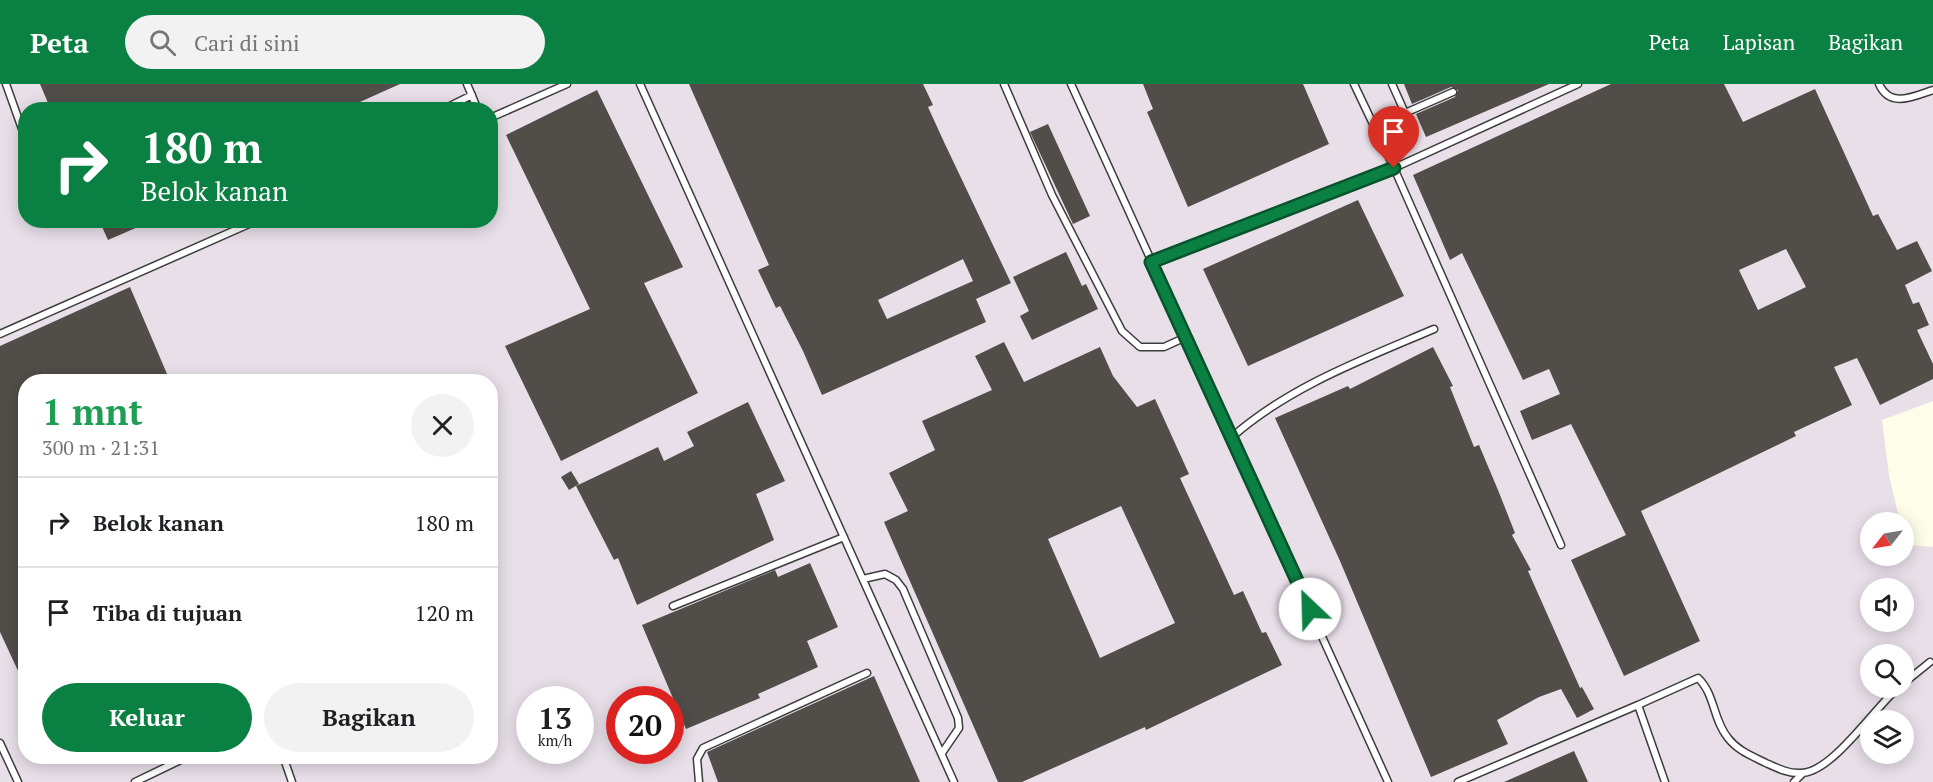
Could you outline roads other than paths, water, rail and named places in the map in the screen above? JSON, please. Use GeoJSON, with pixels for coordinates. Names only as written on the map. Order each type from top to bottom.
{"type":"FeatureCollection","features":[{"type":"Feature","properties":{"kind":"lane"},"geometry":{"type":"LineString","coordinates":[[6,84],[18,118]]}},
{"type":"Feature","properties":{"kind":"lane"},"geometry":{"type":"LineString","coordinates":[[467,84],[475,102]]}},
{"type":"Feature","properties":{"kind":"lane"},"geometry":{"type":"LineString","coordinates":[[498,114],[567,84]]}},
{"type":"Feature","properties":{"kind":"lane"},"geometry":{"type":"LineString","coordinates":[[640,84],[954,782]]}},
{"type":"Feature","properties":{"kind":"lane"},"geometry":{"type":"LineString","coordinates":[[1004,84],[1052,195],[1122,331],[1140,347],[1164,347],[1186,337]]}},
{"type":"Feature","properties":{"kind":"lane"},"geometry":{"type":"LineString","coordinates":[[1071,84],[1388,782]]}},
{"type":"Feature","properties":{"kind":"lane"},"geometry":{"type":"LineString","coordinates":[[1354,84],[1394,168],[1561,544]]}},
{"type":"Feature","properties":{"kind":"lane"},"geometry":{"type":"LineString","coordinates":[[1392,84],[1405,113]]}},
{"type":"Feature","properties":{"kind":"lane"},"geometry":{"type":"LineString","coordinates":[[1151,262],[1394,168],[1578,84]]}},
{"type":"Feature","properties":{"kind":"lane"},"geometry":{"type":"LineString","coordinates":[[1879,84],[1888,96],[1899,100],[1933,91],[1930,84]]}},
{"type":"Feature","properties":{"kind":"lane"},"geometry":{"type":"LineString","coordinates":[[1374,128],[1453,92]]}},
{"type":"Feature","properties":{"kind":"lane"},"geometry":{"type":"LineString","coordinates":[[458,102],[472,95]]}},
{"type":"Feature","properties":{"kind":"lane"},"geometry":{"type":"LineString","coordinates":[[0,334],[240,228]]}},
{"type":"Feature","properties":{"kind":"lane"},"geometry":{"type":"LineString","coordinates":[[1232,437],[1254,417],[1312,382],[1434,328]]}},
{"type":"Feature","properties":{"kind":"lane"},"geometry":{"type":"LineString","coordinates":[[673,606],[844,537]]}},
{"type":"Feature","properties":{"kind":"lane"},"geometry":{"type":"LineString","coordinates":[[863,579],[885,574],[896,580],[903,589],[958,718],[959,728],[942,753]]}},
{"type":"Feature","properties":{"kind":"lane"},"geometry":{"type":"LineString","coordinates":[[1914,675],[1930,662]]}},
{"type":"Feature","properties":{"kind":"lane"},"geometry":{"type":"LineString","coordinates":[[699,782],[697,759],[702,748],[867,673]]}},
{"type":"Feature","properties":{"kind":"lane"},"geometry":{"type":"LineString","coordinates":[[1458,782],[1698,678],[1709,692],[1714,710],[1728,738],[1743,752],[1782,770],[1802,774]]}},
{"type":"Feature","properties":{"kind":"lane"},"geometry":{"type":"LineString","coordinates":[[1794,782],[1802,774],[1819,768],[1850,740],[1889,698]]}},
{"type":"Feature","properties":{"kind":"lane"},"geometry":{"type":"LineString","coordinates":[[1638,705],[1665,782]]}},
{"type":"Feature","properties":{"kind":"lane"},"geometry":{"type":"LineString","coordinates":[[0,743],[18,782]]}},
{"type":"Feature","properties":{"kind":"lane"},"geometry":{"type":"LineString","coordinates":[[135,782],[172,764]]}},
{"type":"Feature","properties":{"kind":"lane"},"geometry":{"type":"LineString","coordinates":[[286,764],[292,782]]}}]}
